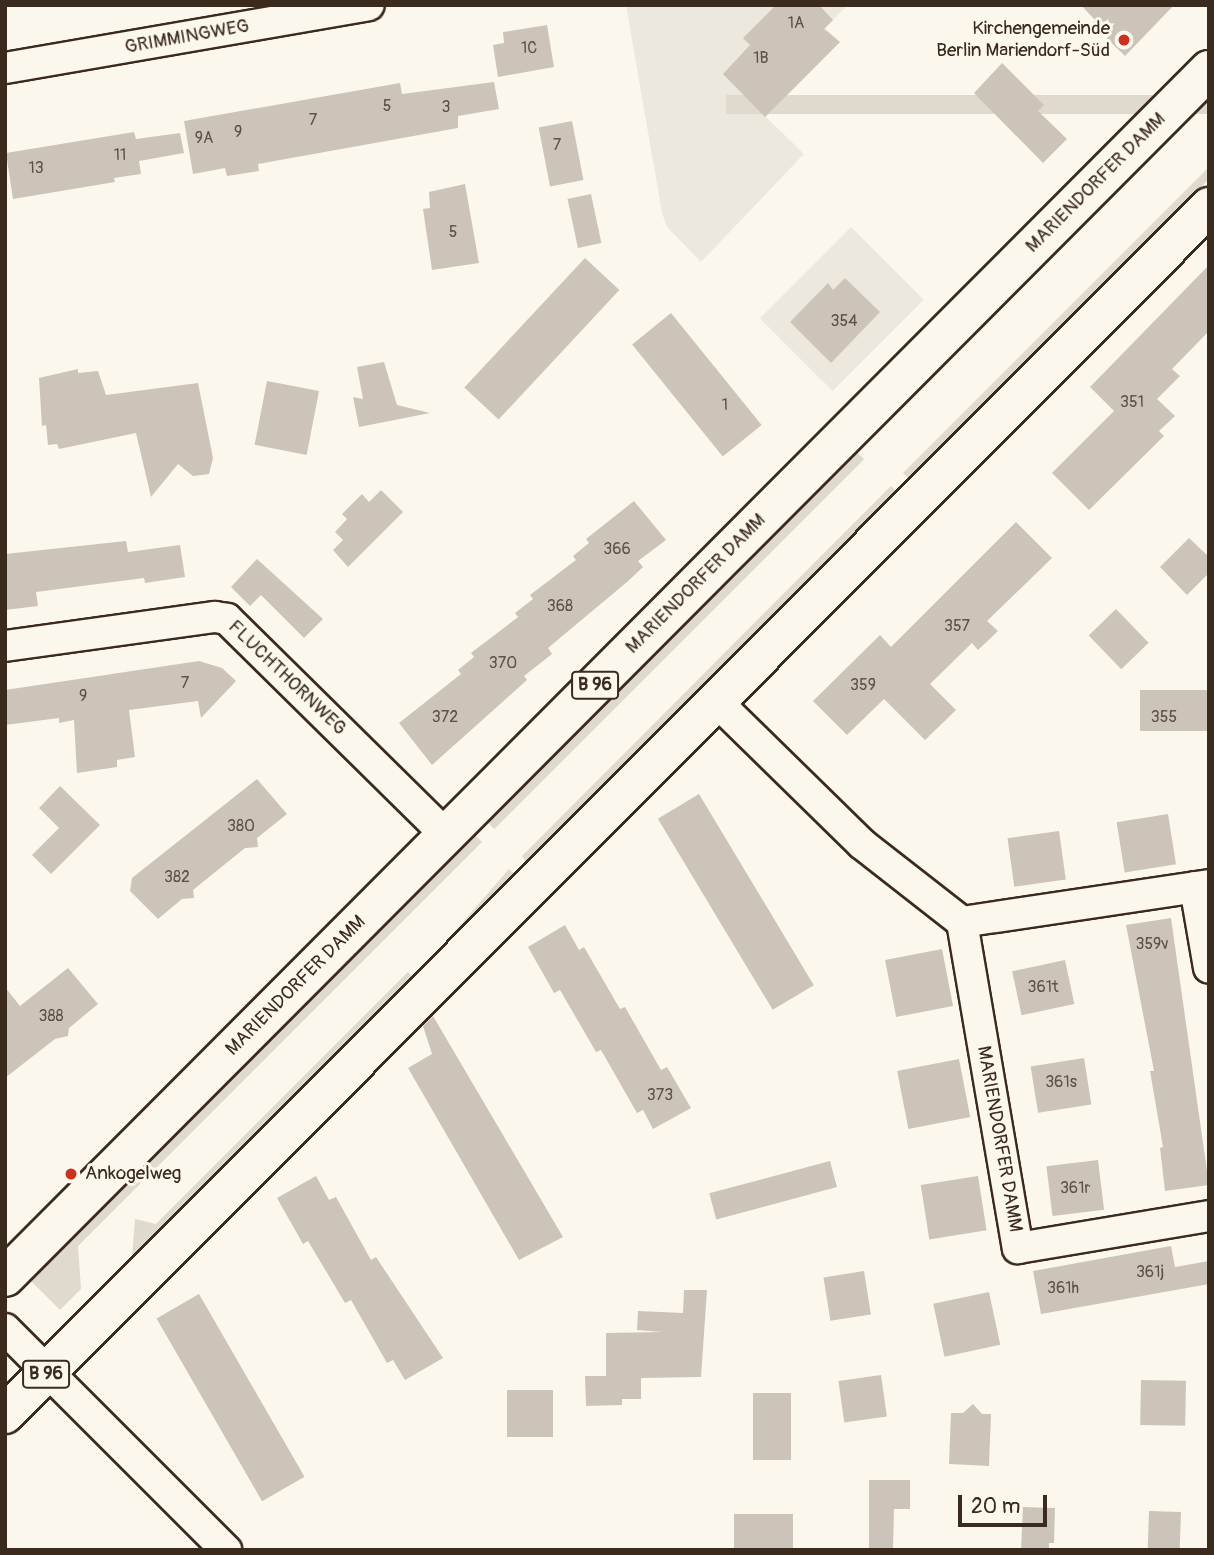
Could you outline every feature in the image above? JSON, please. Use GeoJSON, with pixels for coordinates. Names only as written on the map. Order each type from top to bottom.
{"type":"FeatureCollection","features":[{"type":"Feature","properties":{"kind":"main road","name":"MARIENDORFER DAMM"},"geometry":{"type":"LineString","coordinates":[[5,1277],[1209,70]]}},
{"type":"Feature","properties":{"kind":"main road","name":"B 96"},"geometry":{"type":"LineString","coordinates":[[5,1414],[1209,207]]}},
{"type":"Feature","properties":{"kind":"street","name":"GRIMMINGWEG"},"geometry":{"type":"LineString","coordinates":[[5,68],[369,5]]}},
{"type":"Feature","properties":{"kind":"street","name":"FLUCHTHORNWEG"},"geometry":{"type":"LineString","coordinates":[[5,646],[215,617],[227,619],[446,835]]}},
{"type":"Feature","properties":{"kind":"street"},"geometry":{"type":"LineString","coordinates":[[716,702],[862,844],[962,922],[1202,886],[1209,968]]}},
{"type":"Feature","properties":{"kind":"street","name":"MARIENDORFER DAMM"},"geometry":{"type":"LineString","coordinates":[[962,922],[1018,1248],[1209,1216]]}},
{"type":"Feature","properties":{"kind":"street"},"geometry":{"type":"LineString","coordinates":[[5,1329],[226,1550]]}},
{"type":"Feature","properties":{"kind":"shaded area"},"geometry":{"type":"Polygon","coordinates":[[[626,5],[848,5],[825,28],[840,42],[766,117],[804,154],[701,262],[667,227],[662,213],[626,5]]]}},
{"type":"Feature","properties":{"kind":"shaded area"},"geometry":{"type":"Polygon","coordinates":[[[726,95],[1209,95],[1209,114],[726,114],[726,95]]]}},
{"type":"Feature","properties":{"kind":"shaded area"},"geometry":{"type":"Polygon","coordinates":[[[1209,167],[1209,179],[910,480],[903,473],[1209,167]]]}},
{"type":"Feature","properties":{"kind":"shaded area"},"geometry":{"type":"Polygon","coordinates":[[[851,227],[924,300],[833,391],[760,318],[851,227]]]}},
{"type":"Feature","properties":{"kind":"shaded area"},"geometry":{"type":"Polygon","coordinates":[[[855,450],[864,459],[494,829],[485,820],[855,450]]]}},
{"type":"Feature","properties":{"kind":"shaded area"},"geometry":{"type":"Polygon","coordinates":[[[891,486],[897,492],[528,864],[522,856],[891,486]]]}},
{"type":"Feature","properties":{"kind":"shaded area"},"geometry":{"type":"Polygon","coordinates":[[[473,833],[482,842],[78,1246],[81,1289],[60,1310],[29,1279],[473,833]]]}},
{"type":"Feature","properties":{"kind":"shaded area"},"geometry":{"type":"Polygon","coordinates":[[[509,869],[516,875],[427,978],[420,972],[509,869]]]}},
{"type":"Feature","properties":{"kind":"shaded area"},"geometry":{"type":"Polygon","coordinates":[[[408,972],[414,978],[132,1258],[135,1219],[156,1224],[408,972]]]}},
{"type":"Feature","properties":{"kind":"building"},"geometry":{"type":"Polygon","coordinates":[[[776,5],[819,5],[833,20],[824,29],[840,42],[765,117],[723,74],[750,45],[743,38],[776,5]]]}},
{"type":"Feature","properties":{"kind":"building","name":"Kirchengemeinde Berlin Mariendorf-Süd"},"geometry":{"type":"Polygon","coordinates":[[[1081,5],[1174,5],[1125,56],[1092,24],[1095,20],[1081,5]]]}},
{"type":"Feature","properties":{"kind":"building"},"geometry":{"type":"Polygon","coordinates":[[[547,25],[554,67],[498,77],[493,45],[504,43],[503,32],[547,25]]]}},
{"type":"Feature","properties":{"kind":"building"},"geometry":{"type":"Polygon","coordinates":[[[1002,63],[1044,105],[1038,111],[1067,139],[1043,163],[974,93],[1002,63]]]}},
{"type":"Feature","properties":{"kind":"building"},"geometry":{"type":"Polygon","coordinates":[[[494,82],[499,109],[458,116],[458,128],[258,164],[259,171],[227,176],[225,168],[193,174],[184,121],[400,83],[402,94],[494,82]]]}},
{"type":"Feature","properties":{"kind":"building"},"geometry":{"type":"Polygon","coordinates":[[[572,121],[583,180],[550,186],[539,127],[572,121]]]}},
{"type":"Feature","properties":{"kind":"building"},"geometry":{"type":"Polygon","coordinates":[[[134,132],[136,139],[180,133],[184,153],[139,161],[141,174],[114,178],[115,182],[13,199],[6,153],[134,132]]]}},
{"type":"Feature","properties":{"kind":"building"},"geometry":{"type":"Polygon","coordinates":[[[465,184],[479,263],[432,270],[423,209],[430,208],[429,192],[465,184]]]}},
{"type":"Feature","properties":{"kind":"building"},"geometry":{"type":"Polygon","coordinates":[[[591,194],[601,243],[578,248],[568,199],[591,194]]]}},
{"type":"Feature","properties":{"kind":"building"},"geometry":{"type":"Polygon","coordinates":[[[585,258],[619,290],[499,420],[464,387],[585,258]]]}},
{"type":"Feature","properties":{"kind":"building"},"geometry":{"type":"Polygon","coordinates":[[[1209,265],[1209,331],[1172,369],[1180,376],[1157,399],[1175,416],[1159,431],[1164,436],[1089,510],[1052,473],[1114,411],[1090,387],[1209,265]]]}},
{"type":"Feature","properties":{"kind":"building"},"geometry":{"type":"Polygon","coordinates":[[[845,278],[880,312],[831,363],[790,322],[828,283],[833,290],[845,278]]]}},
{"type":"Feature","properties":{"kind":"building"},"geometry":{"type":"Polygon","coordinates":[[[671,313],[762,425],[723,456],[632,344],[671,313]]]}},
{"type":"Feature","properties":{"kind":"building"},"geometry":{"type":"Polygon","coordinates":[[[384,362],[397,405],[430,413],[359,427],[353,397],[363,399],[357,367],[384,362]]]}},
{"type":"Feature","properties":{"kind":"building"},"geometry":{"type":"Polygon","coordinates":[[[78,369],[78,373],[98,371],[106,395],[198,383],[213,458],[209,474],[193,476],[178,464],[151,497],[136,433],[59,449],[57,444],[48,445],[46,425],[42,426],[39,378],[78,369]]]}},
{"type":"Feature","properties":{"kind":"building"},"geometry":{"type":"Polygon","coordinates":[[[267,381],[319,391],[307,455],[255,445],[267,381]]]}},
{"type":"Feature","properties":{"kind":"building"},"geometry":{"type":"Polygon","coordinates":[[[381,490],[403,512],[348,567],[333,550],[343,540],[335,532],[347,519],[342,514],[362,494],[369,502],[381,490]]]}},
{"type":"Feature","properties":{"kind":"building"},"geometry":{"type":"Polygon","coordinates":[[[634,501],[666,540],[638,561],[643,567],[627,582],[548,648],[552,654],[524,676],[527,680],[432,765],[399,723],[461,674],[458,670],[474,657],[471,653],[518,617],[515,613],[533,599],[530,595],[576,560],[573,556],[589,543],[586,539],[634,501]]]}},
{"type":"Feature","properties":{"kind":"building"},"geometry":{"type":"Polygon","coordinates":[[[1016,522],[1052,558],[987,621],[998,631],[978,650],[972,643],[930,684],[956,710],[925,740],[884,699],[847,735],[813,701],[880,635],[891,647],[1016,522]]]}},
{"type":"Feature","properties":{"kind":"building"},"geometry":{"type":"Polygon","coordinates":[[[1189,538],[1209,557],[1209,573],[1187,595],[1160,567],[1189,538]]]}},
{"type":"Feature","properties":{"kind":"building"},"geometry":{"type":"Polygon","coordinates":[[[126,541],[128,552],[180,545],[185,577],[145,583],[144,578],[36,592],[38,606],[5,610],[5,554],[126,541]]]}},
{"type":"Feature","properties":{"kind":"building"},"geometry":{"type":"Polygon","coordinates":[[[257,559],[323,619],[304,638],[261,595],[250,606],[231,587],[257,559]]]}},
{"type":"Feature","properties":{"kind":"building"},"geometry":{"type":"Polygon","coordinates":[[[1116,609],[1149,643],[1121,669],[1089,635],[1116,609]]]}},
{"type":"Feature","properties":{"kind":"building"},"geometry":{"type":"Polygon","coordinates":[[[199,661],[222,668],[236,681],[201,718],[198,701],[129,710],[135,757],[117,760],[117,767],[77,773],[74,720],[59,723],[59,718],[5,725],[5,690],[199,661]]]}},
{"type":"Feature","properties":{"kind":"building"},"geometry":{"type":"Polygon","coordinates":[[[1140,690],[1209,690],[1209,731],[1140,731],[1140,690]]]}},
{"type":"Feature","properties":{"kind":"building"},"geometry":{"type":"Polygon","coordinates":[[[257,779],[287,814],[257,838],[258,847],[245,848],[193,890],[194,898],[182,899],[158,919],[130,891],[132,878],[257,779]]]}},
{"type":"Feature","properties":{"kind":"building"},"geometry":{"type":"Polygon","coordinates":[[[60,786],[100,825],[51,874],[32,855],[59,828],[39,808],[60,786]]]}},
{"type":"Feature","properties":{"kind":"building"},"geometry":{"type":"Polygon","coordinates":[[[699,794],[814,985],[773,1010],[658,819],[699,794]]]}},
{"type":"Feature","properties":{"kind":"building"},"geometry":{"type":"Polygon","coordinates":[[[1168,814],[1176,864],[1125,873],[1117,822],[1168,814]]]}},
{"type":"Feature","properties":{"kind":"building"},"geometry":{"type":"Polygon","coordinates":[[[1059,831],[1066,880],[1014,887],[1008,838],[1059,831]]]}},
{"type":"Feature","properties":{"kind":"building"},"geometry":{"type":"Polygon","coordinates":[[[1171,918],[1209,1185],[1165,1191],[1160,1148],[1163,1147],[1150,1071],[1154,1071],[1126,925],[1171,918]]]}},
{"type":"Feature","properties":{"kind":"building"},"geometry":{"type":"Polygon","coordinates":[[[565,925],[579,950],[584,947],[620,1009],[625,1007],[661,1070],[667,1067],[691,1108],[653,1129],[643,1110],[637,1113],[601,1050],[596,1052],[560,990],[554,993],[528,947],[565,925]]]}},
{"type":"Feature","properties":{"kind":"building"},"geometry":{"type":"Polygon","coordinates":[[[942,949],[953,1006],[896,1017],[885,960],[942,949]]]}},
{"type":"Feature","properties":{"kind":"building"},"geometry":{"type":"Polygon","coordinates":[[[1065,960],[1074,1004],[1022,1015],[1012,971],[1065,960]]]}},
{"type":"Feature","properties":{"kind":"building"},"geometry":{"type":"Polygon","coordinates":[[[68,968],[98,1004],[69,1028],[68,1036],[55,1039],[5,1078],[5,987],[20,1006],[68,968]]]}},
{"type":"Feature","properties":{"kind":"building"},"geometry":{"type":"Polygon","coordinates":[[[433,1016],[563,1237],[519,1260],[408,1068],[432,1054],[423,1026],[433,1016]]]}},
{"type":"Feature","properties":{"kind":"building"},"geometry":{"type":"Polygon","coordinates":[[[1084,1058],[1091,1104],[1038,1113],[1031,1066],[1084,1058]]]}},
{"type":"Feature","properties":{"kind":"building"},"geometry":{"type":"Polygon","coordinates":[[[959,1059],[970,1117],[908,1129],[897,1071],[959,1059]]]}},
{"type":"Feature","properties":{"kind":"building"},"geometry":{"type":"Polygon","coordinates":[[[1098,1160],[1104,1210],[1052,1216],[1046,1166],[1098,1160]]]}},
{"type":"Feature","properties":{"kind":"building"},"geometry":{"type":"Polygon","coordinates":[[[830,1161],[837,1187],[716,1219],[709,1193],[830,1161]]]}},
{"type":"Feature","properties":{"kind":"building"},"geometry":{"type":"Polygon","coordinates":[[[316,1176],[329,1200],[336,1197],[371,1260],[376,1257],[443,1358],[405,1380],[393,1360],[387,1363],[351,1300],[345,1303],[308,1241],[303,1244],[277,1198],[316,1176]]]}},
{"type":"Feature","properties":{"kind":"building"},"geometry":{"type":"Polygon","coordinates":[[[978,1176],[987,1230],[929,1239],[921,1185],[978,1176]]]}},
{"type":"Feature","properties":{"kind":"building"},"geometry":{"type":"Polygon","coordinates":[[[1171,1246],[1175,1267],[1209,1261],[1209,1284],[1041,1314],[1033,1271],[1171,1246]]]}},
{"type":"Feature","properties":{"kind":"building"},"geometry":{"type":"Polygon","coordinates":[[[864,1271],[871,1314],[830,1321],[824,1277],[864,1271]]]}},
{"type":"Feature","properties":{"kind":"building"},"geometry":{"type":"Polygon","coordinates":[[[684,1290],[707,1290],[701,1377],[641,1378],[641,1399],[622,1399],[622,1405],[586,1406],[585,1376],[606,1376],[606,1333],[662,1332],[637,1330],[638,1311],[683,1313],[684,1290]]]}},
{"type":"Feature","properties":{"kind":"building"},"geometry":{"type":"Polygon","coordinates":[[[989,1292],[1000,1345],[944,1357],[933,1304],[989,1292]]]}},
{"type":"Feature","properties":{"kind":"building"},"geometry":{"type":"Polygon","coordinates":[[[199,1294],[304,1477],[262,1501],[157,1318],[199,1294]]]}},
{"type":"Feature","properties":{"kind":"building"},"geometry":{"type":"Polygon","coordinates":[[[881,1375],[887,1417],[844,1423],[838,1381],[881,1375]]]}},
{"type":"Feature","properties":{"kind":"building"},"geometry":{"type":"Polygon","coordinates":[[[1141,1380],[1186,1381],[1185,1426],[1140,1425],[1141,1380]]]}},
{"type":"Feature","properties":{"kind":"building"},"geometry":{"type":"Polygon","coordinates":[[[507,1390],[553,1390],[553,1437],[507,1437],[507,1390]]]}},
{"type":"Feature","properties":{"kind":"building"},"geometry":{"type":"Polygon","coordinates":[[[753,1393],[791,1393],[791,1460],[753,1460],[753,1393]]]}},
{"type":"Feature","properties":{"kind":"building"},"geometry":{"type":"Polygon","coordinates":[[[973,1404],[982,1414],[991,1414],[989,1466],[949,1464],[951,1413],[963,1413],[973,1404]]]}},
{"type":"Feature","properties":{"kind":"building"},"geometry":{"type":"Polygon","coordinates":[[[869,1480],[910,1480],[910,1509],[894,1509],[893,1550],[869,1550],[869,1480]]]}},
{"type":"Feature","properties":{"kind":"building"},"geometry":{"type":"Polygon","coordinates":[[[1023,1507],[1055,1508],[1054,1543],[1049,1543],[1049,1550],[1021,1550],[1023,1507]]]}},
{"type":"Feature","properties":{"kind":"building"},"geometry":{"type":"Polygon","coordinates":[[[1149,1511],[1181,1512],[1180,1550],[1148,1550],[1149,1511]]]}},
{"type":"Feature","properties":{"kind":"building"},"geometry":{"type":"Polygon","coordinates":[[[734,1514],[793,1514],[793,1550],[734,1550],[734,1514]]]}},
{"type":"Feature","properties":{"kind":"place","name":"Kirchengemeinde Berlin Mariendorf-Süd"},"geometry":{"type":"Point","coordinates":[1124,40]}},
{"type":"Feature","properties":{"kind":"place","name":"Ankogelweg"},"geometry":{"type":"Point","coordinates":[71,1174]}}]}
